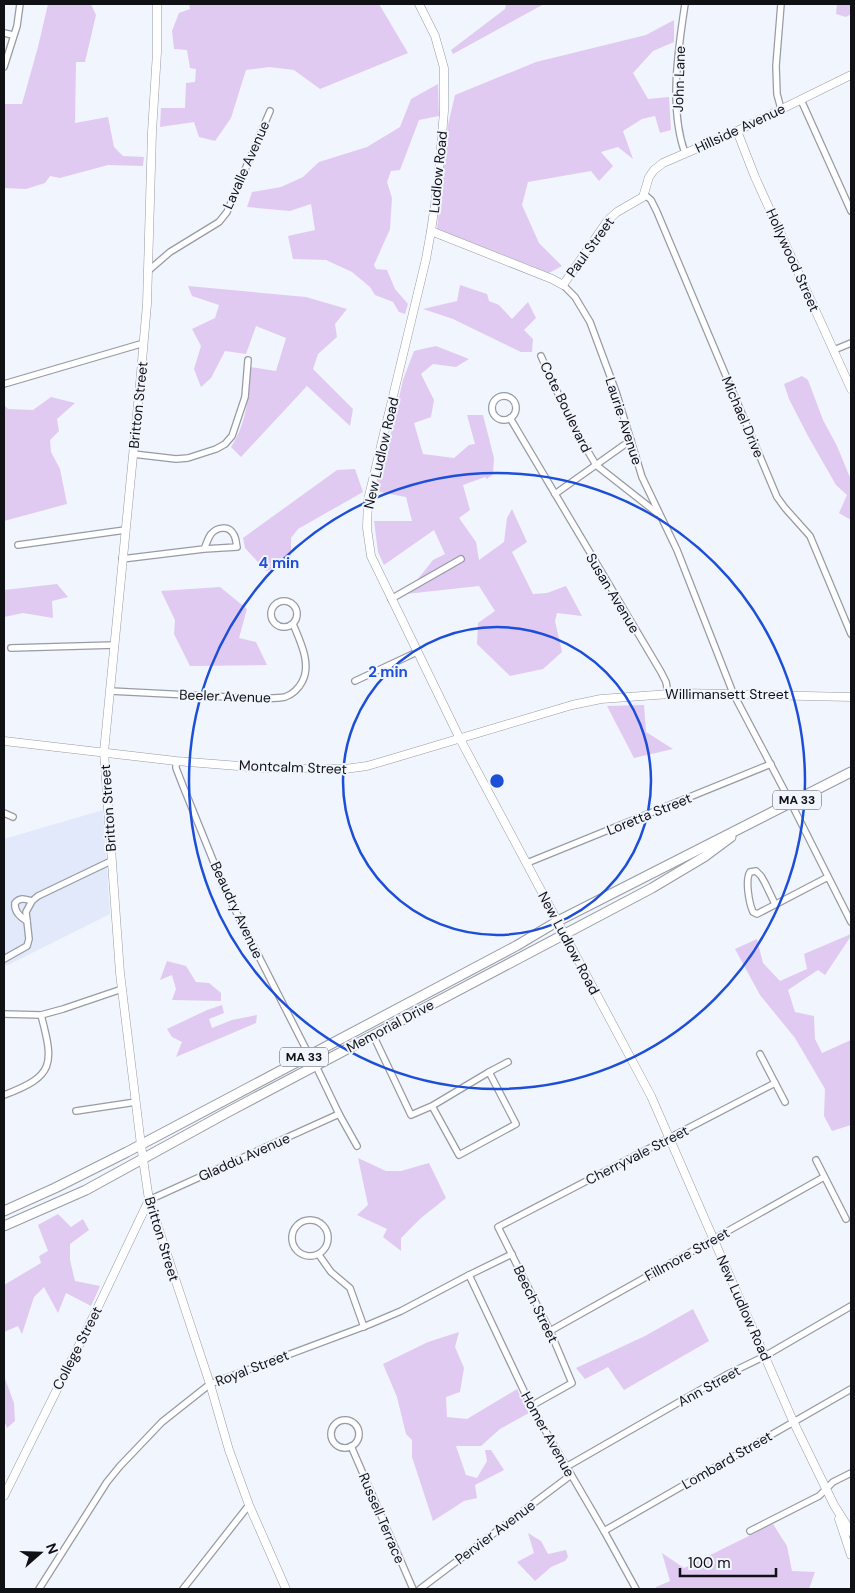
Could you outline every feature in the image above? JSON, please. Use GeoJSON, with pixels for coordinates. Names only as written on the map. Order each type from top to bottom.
{"type":"FeatureCollection","features":[{"type":"Feature","properties":{"kind":"main road","name":"Memorial Drive"},"geometry":{"type":"LineString","coordinates":[[4,1212],[141,1144],[558,921],[851,772]]}},
{"type":"Feature","properties":{"kind":"main road","name":"Memorial Drive"},"geometry":{"type":"LineString","coordinates":[[4,1226],[86,1190],[678,873],[720,846],[742,827]]}},
{"type":"Feature","properties":{"kind":"street"},"geometry":{"type":"LineString","coordinates":[[4,67],[17,26],[20,4]]}},
{"type":"Feature","properties":{"kind":"street","name":"Britton Street"},"geometry":{"type":"LineString","coordinates":[[157,4],[157,52],[144,343],[104,752],[111,861],[122,989],[149,1200],[210,1384],[229,1450],[249,1505],[286,1589]]}},
{"type":"Feature","properties":{"kind":"street","name":"Ludlow Road"},"geometry":{"type":"LineString","coordinates":[[406,342],[431,231],[438,184],[444,111],[445,77],[443,62],[429,22],[419,4]]}},
{"type":"Feature","properties":{"kind":"street","name":"John Lane"},"geometry":{"type":"LineString","coordinates":[[685,4],[676,64],[679,138],[685,153]]}},
{"type":"Feature","properties":{"kind":"street"},"geometry":{"type":"LineString","coordinates":[[781,4],[776,66],[777,94],[781,109]]}},
{"type":"Feature","properties":{"kind":"street"},"geometry":{"type":"LineString","coordinates":[[4,33],[13,35]]}},
{"type":"Feature","properties":{"kind":"street","name":"Hillside Avenue"},"geometry":{"type":"LineString","coordinates":[[644,194],[649,177],[663,163],[737,131],[851,75]]}},
{"type":"Feature","properties":{"kind":"street"},"geometry":{"type":"LineString","coordinates":[[801,100],[851,211]]}},
{"type":"Feature","properties":{"kind":"street","name":"Lavalle Avenue"},"geometry":{"type":"LineString","coordinates":[[148,271],[170,252],[219,222],[226,212],[270,111]]}},
{"type":"Feature","properties":{"kind":"street","name":"Hollywood Street"},"geometry":{"type":"LineString","coordinates":[[737,131],[758,183],[851,389]]}},
{"type":"Feature","properties":{"kind":"street","name":"Paul Street"},"geometry":{"type":"LineString","coordinates":[[563,286],[608,220],[617,212],[641,199],[644,194]]}},
{"type":"Feature","properties":{"kind":"street","name":"Michael Drive"},"geometry":{"type":"LineString","coordinates":[[644,194],[651,200],[777,497],[810,536],[851,634]]}},
{"type":"Feature","properties":{"kind":"street","name":"Laurie Avenue"},"geometry":{"type":"LineString","coordinates":[[431,231],[552,279],[575,297],[590,322],[616,392],[642,477],[677,550],[733,693],[851,922]]}},
{"type":"Feature","properties":{"kind":"street","name":"New Ludlow Road"},"geometry":{"type":"LineString","coordinates":[[406,342],[373,477],[367,510],[367,534],[371,556],[460,739],[641,1076],[670,1138],[793,1421],[834,1505],[851,1532]]}},
{"type":"Feature","properties":{"kind":"street"},"geometry":{"type":"LineString","coordinates":[[834,350],[851,342]]}},
{"type":"Feature","properties":{"kind":"street"},"geometry":{"type":"LineString","coordinates":[[4,384],[144,343]]}},
{"type":"Feature","properties":{"kind":"street","name":"Cote Boulevard"},"geometry":{"type":"LineString","coordinates":[[541,356],[577,433],[596,465],[660,515]]}},
{"type":"Feature","properties":{"kind":"street"},"geometry":{"type":"LineString","coordinates":[[133,454],[188,458],[225,444],[232,436],[245,397],[248,360]]}},
{"type":"Feature","properties":{"kind":"street","name":"Susan Avenue"},"geometry":{"type":"LineString","coordinates":[[507,396],[514,401],[516,405],[515,412],[510,418],[501,419],[494,413],[493,404],[499,397],[507,396]]}},
{"type":"Feature","properties":{"kind":"street","name":"Susan Avenue"},"geometry":{"type":"LineString","coordinates":[[510,418],[663,677],[668,693]]}},
{"type":"Feature","properties":{"kind":"street"},"geometry":{"type":"LineString","coordinates":[[555,494],[631,440]]}},
{"type":"Feature","properties":{"kind":"street"},"geometry":{"type":"LineString","coordinates":[[122,559],[237,547],[236,537],[230,529],[217,529],[210,535],[204,549]]}},
{"type":"Feature","properties":{"kind":"street"},"geometry":{"type":"LineString","coordinates":[[18,546],[125,530]]}},
{"type":"Feature","properties":{"kind":"street"},"geometry":{"type":"LineString","coordinates":[[391,599],[461,559]]}},
{"type":"Feature","properties":{"kind":"street","name":"Beeler Avenue"},"geometry":{"type":"LineString","coordinates":[[282,602],[294,605],[297,617],[293,624],[285,627],[277,625],[271,614],[275,606],[282,602]]}},
{"type":"Feature","properties":{"kind":"street","name":"Beeler Avenue"},"geometry":{"type":"LineString","coordinates":[[110,691],[242,697],[280,698],[289,696],[301,685],[306,670],[302,644],[293,624]]}},
{"type":"Feature","properties":{"kind":"street"},"geometry":{"type":"LineString","coordinates":[[11,648],[115,645]]}},
{"type":"Feature","properties":{"kind":"street"},"geometry":{"type":"LineString","coordinates":[[355,681],[417,652]]}},
{"type":"Feature","properties":{"kind":"street","name":"Willimansett Street"},"geometry":{"type":"LineString","coordinates":[[603,698],[668,693],[851,697]]}},
{"type":"Feature","properties":{"kind":"street","name":"Montcalm Street"},"geometry":{"type":"LineString","coordinates":[[4,741],[176,761],[264,768],[344,770],[367,766],[572,705],[603,698]]}},
{"type":"Feature","properties":{"kind":"street","name":"Beaudry Avenue"},"geometry":{"type":"LineString","coordinates":[[176,761],[176,768],[225,890],[308,1055]]}},
{"type":"Feature","properties":{"kind":"street","name":"Loretta Street"},"geometry":{"type":"LineString","coordinates":[[527,863],[771,764]]}},
{"type":"Feature","properties":{"kind":"street"},"geometry":{"type":"LineString","coordinates":[[4,813],[13,817]]}},
{"type":"Feature","properties":{"kind":"street"},"geometry":{"type":"LineString","coordinates":[[4,959],[27,946],[29,939],[26,912],[32,901],[38,896],[111,861]]}},
{"type":"Feature","properties":{"kind":"street"},"geometry":{"type":"LineString","coordinates":[[775,904],[761,876],[756,871],[750,872],[747,878],[753,912],[757,914],[828,877]]}},
{"type":"Feature","properties":{"kind":"street"},"geometry":{"type":"LineString","coordinates":[[27,921],[18,914],[15,909],[15,903],[22,899],[32,901]]}},
{"type":"Feature","properties":{"kind":"street"},"geometry":{"type":"LineString","coordinates":[[4,1014],[41,1015],[122,989]]}},
{"type":"Feature","properties":{"kind":"street"},"geometry":{"type":"LineString","coordinates":[[4,1095],[27,1086],[38,1078],[46,1068],[50,1052],[41,1015]]}},
{"type":"Feature","properties":{"kind":"street"},"geometry":{"type":"LineString","coordinates":[[373,1035],[411,1115],[432,1106],[508,1062]]}},
{"type":"Feature","properties":{"kind":"street"},"geometry":{"type":"LineString","coordinates":[[760,1054],[785,1102]]}},
{"type":"Feature","properties":{"kind":"street"},"geometry":{"type":"LineString","coordinates":[[316,1066],[357,1146]]}},
{"type":"Feature","properties":{"kind":"street"},"geometry":{"type":"LineString","coordinates":[[432,1106],[459,1155],[516,1124],[489,1072]]}},
{"type":"Feature","properties":{"kind":"street","name":"Cherryvale Street"},"geometry":{"type":"LineString","coordinates":[[498,1227],[775,1083]]}},
{"type":"Feature","properties":{"kind":"street"},"geometry":{"type":"LineString","coordinates":[[76,1111],[136,1102]]}},
{"type":"Feature","properties":{"kind":"street","name":"Gladdu Avenue"},"geometry":{"type":"LineString","coordinates":[[149,1200],[339,1114]]}},
{"type":"Feature","properties":{"kind":"street"},"geometry":{"type":"LineString","coordinates":[[816,1160],[846,1219]]}},
{"type":"Feature","properties":{"kind":"street","name":"Fillmore Street"},"geometry":{"type":"LineString","coordinates":[[550,1331],[824,1177]]}},
{"type":"Feature","properties":{"kind":"street","name":"College Street"},"geometry":{"type":"LineString","coordinates":[[4,1496],[7,1481],[105,1292],[149,1200]]}},
{"type":"Feature","properties":{"kind":"street"},"geometry":{"type":"LineString","coordinates":[[316,1221],[327,1230],[328,1244],[319,1254],[305,1256],[298,1252],[294,1246],[292,1240],[293,1232],[296,1226],[302,1222],[316,1221]]}},
{"type":"Feature","properties":{"kind":"street","name":"Beech Street"},"geometry":{"type":"LineString","coordinates":[[498,1227],[550,1331],[572,1383],[531,1406]]}},
{"type":"Feature","properties":{"kind":"street"},"geometry":{"type":"LineString","coordinates":[[319,1254],[331,1272],[350,1288],[364,1327]]}},
{"type":"Feature","properties":{"kind":"street","name":"Royal Street"},"geometry":{"type":"LineString","coordinates":[[40,1589],[107,1482],[120,1466],[162,1422],[210,1384],[364,1327],[400,1311],[469,1274],[512,1254]]}},
{"type":"Feature","properties":{"kind":"street","name":"Homer Avenue"},"geometry":{"type":"LineString","coordinates":[[469,1274],[531,1406],[636,1589]]}},
{"type":"Feature","properties":{"kind":"street","name":"Ann Street"},"geometry":{"type":"LineString","coordinates":[[566,1467],[851,1306]]}},
{"type":"Feature","properties":{"kind":"street","name":"Lombard Street"},"geometry":{"type":"LineString","coordinates":[[604,1531],[851,1389]]}},
{"type":"Feature","properties":{"kind":"street"},"geometry":{"type":"LineString","coordinates":[[341,1420],[350,1421],[357,1427],[359,1436],[355,1444],[351,1446],[347,1448],[338,1446],[332,1439],[332,1430],[337,1422],[341,1420]]}},
{"type":"Feature","properties":{"kind":"street","name":"Russell Terrace"},"geometry":{"type":"LineString","coordinates":[[351,1446],[413,1589]]}},
{"type":"Feature","properties":{"kind":"street"},"geometry":{"type":"LineString","coordinates":[[750,1531],[818,1496],[837,1479],[851,1473]]}},
{"type":"Feature","properties":{"kind":"street","name":"Pervier Avenue"},"geometry":{"type":"LineString","coordinates":[[420,1589],[571,1475]]}},
{"type":"Feature","properties":{"kind":"street"},"geometry":{"type":"LineString","coordinates":[[183,1589],[249,1505]]}},
{"type":"Feature","properties":{"kind":"street"},"geometry":{"type":"LineString","coordinates":[[834,1505],[851,1555]]}},
{"type":"Feature","properties":{"kind":"shaded area"},"geometry":{"type":"Polygon","coordinates":[[[48,4],[91,4],[96,15],[85,62],[76,62],[75,123],[108,117],[114,147],[123,156],[144,157],[143,166],[108,165],[60,178],[50,176],[45,183],[26,189],[4,188],[4,104],[22,104],[48,4]]]}},
{"type":"Feature","properties":{"kind":"shaded area"},"geometry":{"type":"Polygon","coordinates":[[[189,4],[379,4],[408,53],[320,89],[294,70],[269,67],[246,70],[231,118],[215,141],[199,137],[194,122],[160,127],[161,108],[185,108],[186,83],[195,82],[196,69],[190,68],[187,50],[174,49],[172,31],[179,13],[190,9],[189,4]]]}},
{"type":"Feature","properties":{"kind":"shaded area"},"geometry":{"type":"Polygon","coordinates":[[[506,4],[544,4],[453,54],[451,50],[505,9],[506,4]]]}},
{"type":"Feature","properties":{"kind":"shaded area"},"geometry":{"type":"Polygon","coordinates":[[[837,4],[851,4],[851,14],[846,17],[836,14],[837,4]]]}},
{"type":"Feature","properties":{"kind":"shaded area"},"geometry":{"type":"Polygon","coordinates":[[[674,20],[674,42],[653,51],[633,73],[648,99],[669,97],[671,130],[660,133],[655,116],[642,119],[623,131],[633,159],[618,147],[601,152],[613,166],[599,181],[591,171],[528,182],[522,205],[539,243],[562,266],[549,273],[437,229],[448,125],[455,95],[536,62],[646,35],[674,20]]]}},
{"type":"Feature","properties":{"kind":"shaded area"},"geometry":{"type":"Polygon","coordinates":[[[438,84],[439,116],[419,120],[400,170],[391,171],[387,182],[392,198],[390,229],[374,265],[376,269],[387,270],[395,289],[408,304],[405,314],[399,312],[393,302],[375,295],[370,287],[352,272],[326,260],[293,259],[288,236],[315,230],[311,204],[290,211],[247,207],[252,192],[281,187],[303,177],[319,162],[367,147],[400,127],[411,99],[438,84]]]}},
{"type":"Feature","properties":{"kind":"shaded area"},"geometry":{"type":"Polygon","coordinates":[[[460,285],[487,294],[489,301],[499,305],[512,319],[528,302],[536,318],[524,330],[533,339],[532,352],[521,352],[453,319],[423,309],[457,301],[460,285]]]}},
{"type":"Feature","properties":{"kind":"shaded area"},"geometry":{"type":"Polygon","coordinates":[[[188,286],[306,297],[347,309],[335,324],[337,337],[318,354],[313,369],[353,409],[350,426],[307,386],[241,457],[231,447],[244,419],[248,398],[250,367],[276,371],[286,338],[256,326],[246,354],[225,351],[211,378],[201,387],[194,369],[201,346],[192,329],[215,318],[219,305],[192,296],[188,286]]]}},
{"type":"Feature","properties":{"kind":"shaded area"},"geometry":{"type":"Polygon","coordinates":[[[436,346],[469,359],[456,367],[433,364],[421,374],[434,400],[431,417],[414,423],[423,454],[454,458],[469,445],[475,444],[467,415],[483,415],[494,458],[493,474],[487,479],[485,477],[463,485],[470,510],[459,518],[476,542],[479,560],[504,542],[507,518],[512,509],[527,542],[512,552],[533,594],[547,593],[566,586],[582,616],[557,613],[555,621],[562,652],[543,669],[510,676],[477,644],[478,623],[495,611],[479,586],[406,594],[433,560],[445,554],[434,530],[384,565],[378,552],[374,521],[412,521],[406,497],[375,491],[403,380],[414,351],[436,346]]]}},
{"type":"Feature","properties":{"kind":"shaded area"},"geometry":{"type":"Polygon","coordinates":[[[802,376],[808,380],[823,420],[837,446],[851,480],[851,520],[839,513],[847,495],[836,485],[789,399],[784,384],[802,376]]]}},
{"type":"Feature","properties":{"kind":"shaded area"},"geometry":{"type":"Polygon","coordinates":[[[51,397],[75,403],[57,419],[59,431],[50,440],[51,452],[60,469],[67,504],[4,521],[4,405],[8,409],[33,410],[51,397]]]}},
{"type":"Feature","properties":{"kind":"shaded area"},"geometry":{"type":"Polygon","coordinates":[[[355,469],[363,492],[298,529],[291,538],[291,562],[266,571],[245,548],[243,538],[337,470],[355,469]]]}},
{"type":"Feature","properties":{"kind":"shaded area"},"geometry":{"type":"Polygon","coordinates":[[[57,584],[68,597],[52,601],[53,618],[23,613],[4,617],[4,590],[57,584]]]}},
{"type":"Feature","properties":{"kind":"shaded area"},"geometry":{"type":"Polygon","coordinates":[[[220,587],[247,609],[239,638],[256,642],[267,665],[190,666],[174,634],[175,620],[161,591],[220,587]]]}},
{"type":"Feature","properties":{"kind":"shaded area"},"geometry":{"type":"Polygon","coordinates":[[[644,705],[646,732],[673,749],[634,758],[607,706],[644,705]]]}},
{"type":"Feature","properties":{"kind":"shaded area"},"geometry":{"type":"Polygon","coordinates":[[[103,810],[110,914],[4,967],[4,839],[103,810]]]}},
{"type":"Feature","properties":{"kind":"shaded area"},"geometry":{"type":"Polygon","coordinates":[[[851,934],[825,975],[818,970],[788,990],[795,1012],[814,1016],[815,1039],[822,1053],[851,1040],[851,1125],[832,1131],[824,1116],[825,1089],[795,1038],[760,995],[735,949],[757,939],[763,963],[780,981],[807,969],[804,954],[851,934]]]}},
{"type":"Feature","properties":{"kind":"shaded area"},"geometry":{"type":"Polygon","coordinates":[[[167,961],[186,966],[196,982],[209,983],[221,993],[221,1001],[172,1000],[176,989],[172,975],[160,980],[167,961]]]}},
{"type":"Feature","properties":{"kind":"shaded area"},"geometry":{"type":"Polygon","coordinates":[[[222,1005],[224,1013],[209,1019],[212,1028],[232,1020],[257,1015],[256,1023],[176,1057],[182,1042],[172,1037],[167,1029],[222,1005]]]}},
{"type":"Feature","properties":{"kind":"shaded area"},"geometry":{"type":"Polygon","coordinates":[[[358,1158],[386,1171],[401,1171],[429,1163],[446,1198],[421,1218],[401,1238],[401,1251],[383,1237],[387,1229],[357,1215],[368,1205],[358,1158]]]}},
{"type":"Feature","properties":{"kind":"shaded area"},"geometry":{"type":"Polygon","coordinates":[[[58,1214],[71,1227],[83,1219],[89,1230],[70,1244],[70,1260],[75,1281],[100,1286],[91,1306],[66,1293],[58,1313],[44,1287],[34,1297],[22,1334],[18,1326],[4,1332],[4,1285],[41,1263],[39,1256],[48,1251],[38,1225],[58,1214]]]}},
{"type":"Feature","properties":{"kind":"shaded area"},"geometry":{"type":"Polygon","coordinates":[[[693,1309],[709,1341],[624,1390],[608,1367],[585,1379],[576,1368],[645,1336],[693,1309]]]}},
{"type":"Feature","properties":{"kind":"shaded area"},"geometry":{"type":"Polygon","coordinates":[[[459,1332],[455,1347],[464,1368],[460,1392],[446,1397],[447,1417],[467,1419],[517,1389],[529,1413],[500,1429],[481,1446],[456,1446],[466,1475],[477,1478],[487,1461],[485,1450],[491,1450],[504,1470],[475,1485],[477,1498],[464,1501],[433,1521],[412,1457],[412,1440],[406,1434],[397,1397],[383,1364],[428,1342],[459,1332]]]}},
{"type":"Feature","properties":{"kind":"shaded area"},"geometry":{"type":"Polygon","coordinates":[[[4,1376],[14,1403],[15,1421],[7,1428],[4,1420],[4,1376]]]}},
{"type":"Feature","properties":{"kind":"shaded area"},"geometry":{"type":"Polygon","coordinates":[[[773,1524],[787,1546],[792,1571],[815,1572],[809,1589],[656,1589],[656,1587],[670,1581],[662,1553],[684,1568],[773,1524]]]}},
{"type":"Feature","properties":{"kind":"shaded area"},"geometry":{"type":"Polygon","coordinates":[[[528,1533],[541,1541],[548,1554],[566,1550],[568,1557],[565,1561],[551,1567],[535,1581],[517,1562],[534,1553],[528,1533]]]}}]}
